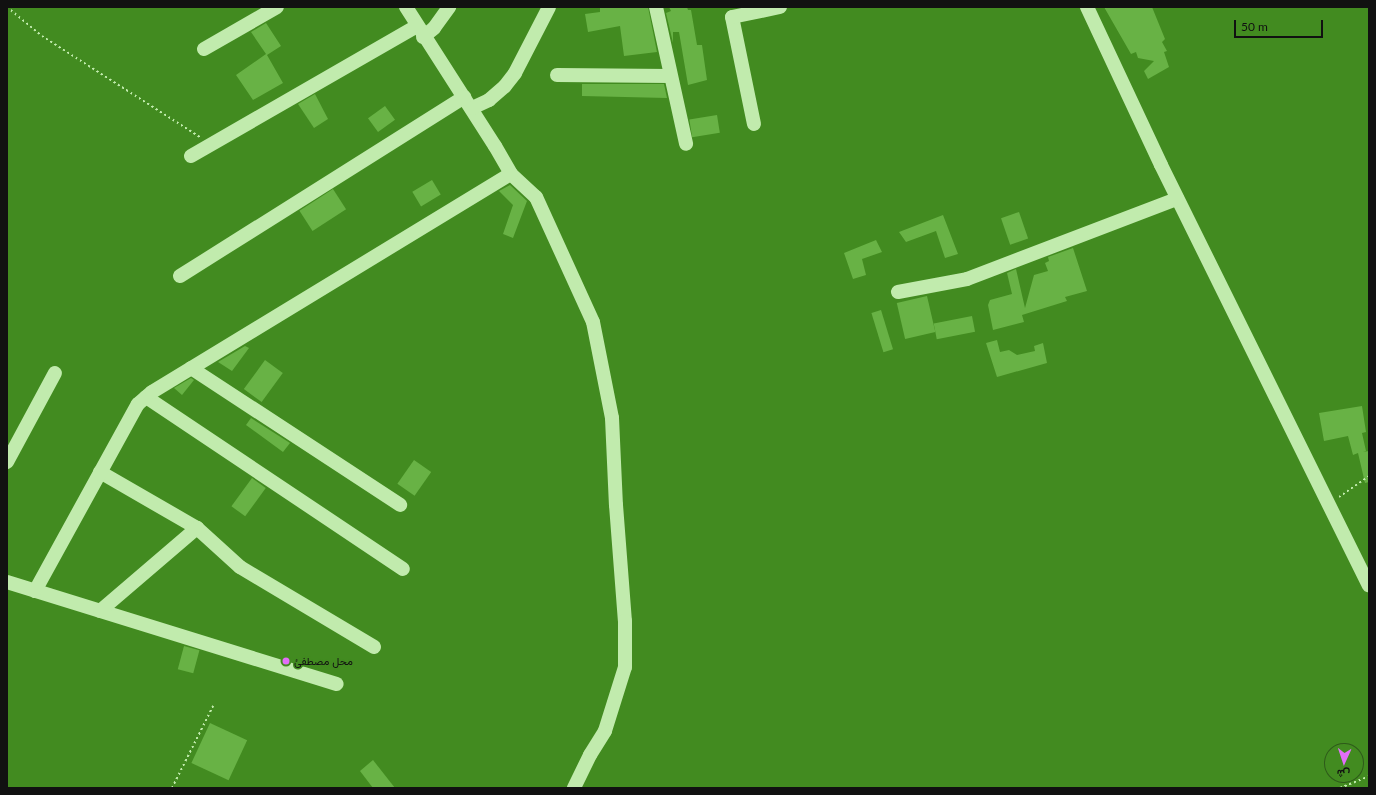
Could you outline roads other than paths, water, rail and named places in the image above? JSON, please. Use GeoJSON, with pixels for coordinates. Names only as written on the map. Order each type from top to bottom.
{"type":"FeatureCollection","features":[{"type":"Feature","properties":{"kind":"street"},"geometry":{"type":"LineString","coordinates":[[204,50],[277,7]]}},
{"type":"Feature","properties":{"kind":"street"},"geometry":{"type":"LineString","coordinates":[[406,7],[420,31],[468,103],[511,174],[536,197],[593,322],[612,418],[616,505],[625,621],[624,667],[605,731],[590,755],[574,788]]}},
{"type":"Feature","properties":{"kind":"street"},"geometry":{"type":"LineString","coordinates":[[191,156],[420,31],[434,28],[449,7]]}},
{"type":"Feature","properties":{"kind":"street"},"geometry":{"type":"LineString","coordinates":[[180,276],[468,103],[489,100],[508,82],[515,73],[549,7]]}},
{"type":"Feature","properties":{"kind":"street"},"geometry":{"type":"LineString","coordinates":[[656,7],[686,144]]}},
{"type":"Feature","properties":{"kind":"street"},"geometry":{"type":"LineString","coordinates":[[754,124],[732,16],[780,7]]}},
{"type":"Feature","properties":{"kind":"street"},"geometry":{"type":"LineString","coordinates":[[1087,7],[1177,199],[1369,585]]}},
{"type":"Feature","properties":{"kind":"street"},"geometry":{"type":"LineString","coordinates":[[557,75],[670,76]]}},
{"type":"Feature","properties":{"kind":"street"},"geometry":{"type":"LineString","coordinates":[[36,591],[129,417],[138,404],[146,397],[191,368],[511,174]]}},
{"type":"Feature","properties":{"kind":"street"},"geometry":{"type":"LineString","coordinates":[[898,292],[967,279],[1177,199]]}},
{"type":"Feature","properties":{"kind":"street"},"geometry":{"type":"LineString","coordinates":[[191,368],[400,505]]}},
{"type":"Feature","properties":{"kind":"street"},"geometry":{"type":"LineString","coordinates":[[7,462],[55,373]]}},
{"type":"Feature","properties":{"kind":"street"},"geometry":{"type":"LineString","coordinates":[[146,397],[403,569]]}},
{"type":"Feature","properties":{"kind":"street"},"geometry":{"type":"LineString","coordinates":[[100,472],[197,528],[240,567],[374,647]]}},
{"type":"Feature","properties":{"kind":"street"},"geometry":{"type":"LineString","coordinates":[[100,611],[197,528]]}},
{"type":"Feature","properties":{"kind":"street"},"geometry":{"type":"LineString","coordinates":[[7,582],[337,684]]}},
{"type":"Feature","properties":{"kind":"place","name":"محل مصطفئ"},"geometry":{"type":"Point","coordinates":[286,661]}}]}
